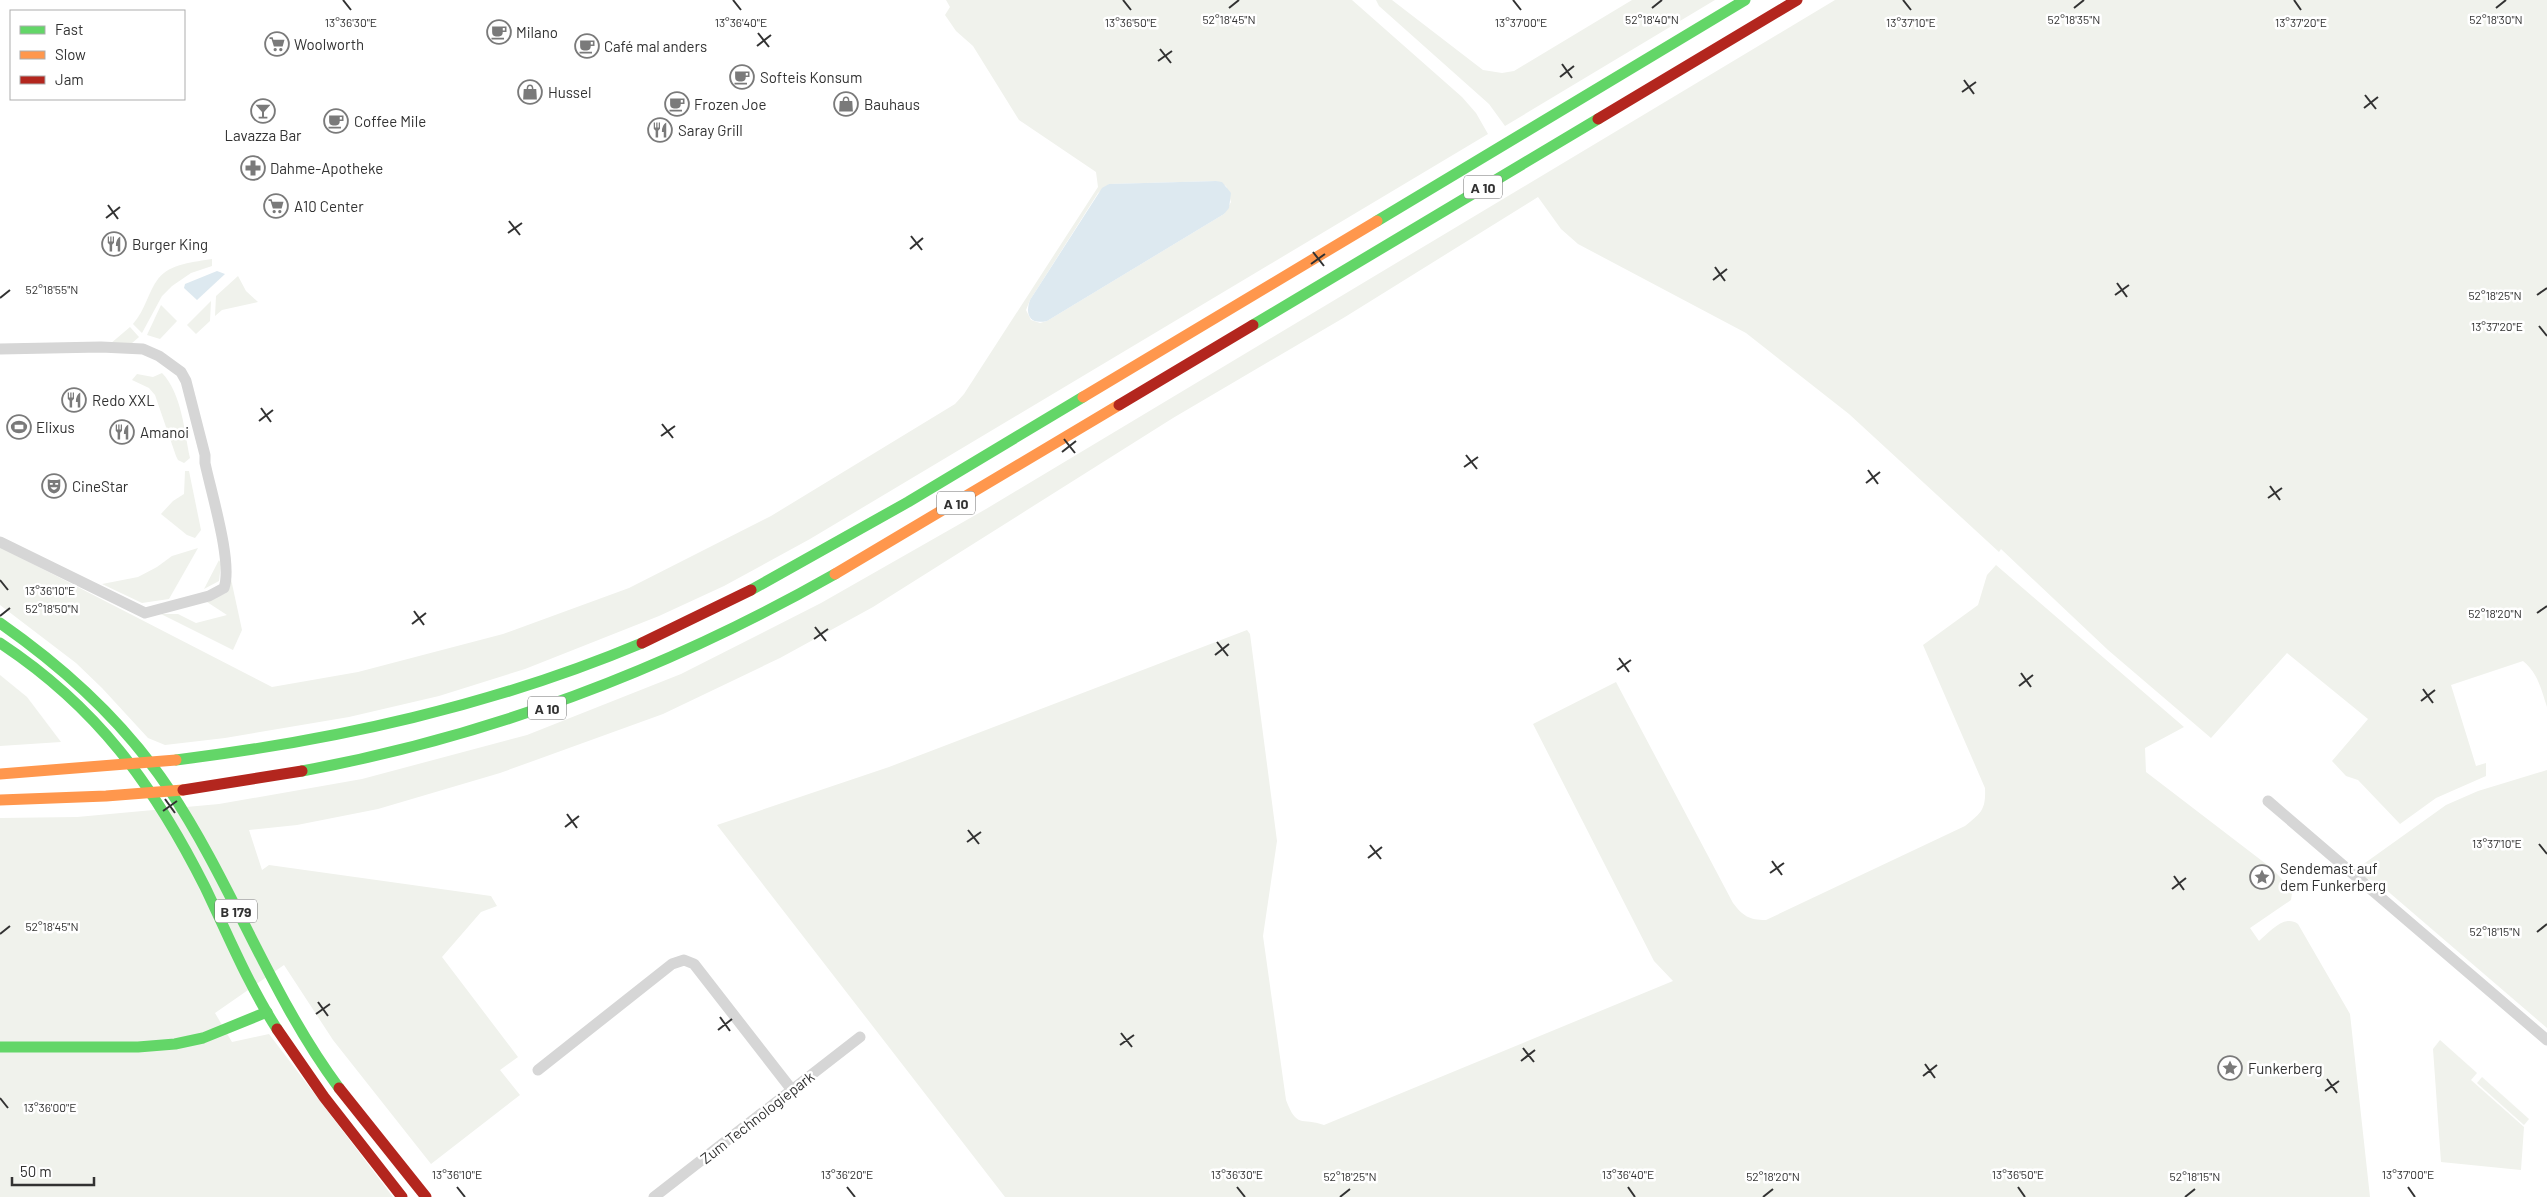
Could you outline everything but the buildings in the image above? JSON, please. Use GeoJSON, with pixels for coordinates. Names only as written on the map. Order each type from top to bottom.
{"type":"FeatureCollection","features":[{"type":"Feature","properties":{"kind":"main road","name":"A 10"},"geometry":{"type":"LineString","coordinates":[[0,774],[78,770],[237,754],[436,714],[522,688],[591,663],[688,622],[782,575],[908,502],[1745,0]]}},
{"type":"Feature","properties":{"kind":"main road","name":"A 10"},"geometry":{"type":"LineString","coordinates":[[0,800],[82,797],[209,787],[364,759],[440,740],[534,713],[615,682],[701,645],[793,597],[924,522],[1797,0]]}},
{"type":"Feature","properties":{"kind":"main road","name":"B 179"},"geometry":{"type":"LineString","coordinates":[[0,623],[56,662],[88,692],[128,735],[159,774],[187,819],[284,1003],[310,1046],[426,1197]]}},
{"type":"Feature","properties":{"kind":"main road","name":"B 179"},"geometry":{"type":"LineString","coordinates":[[0,643],[72,697],[142,778],[174,827],[267,1012],[294,1056],[402,1197]]}},
{"type":"Feature","properties":{"kind":"main road"},"geometry":{"type":"LineString","coordinates":[[0,1047],[138,1047],[175,1044],[211,1036],[284,1003]]}},
{"type":"Feature","properties":{"kind":"street"},"geometry":{"type":"LineString","coordinates":[[0,349],[80,347],[142,349],[170,362],[181,372],[190,392],[205,455],[205,463],[226,562],[226,582],[224,588],[209,596],[145,613],[0,542]]}},
{"type":"Feature","properties":{"kind":"street"},"geometry":{"type":"LineString","coordinates":[[2268,801],[2547,1040]]}},
{"type":"Feature","properties":{"kind":"street"},"geometry":{"type":"LineString","coordinates":[[538,1070],[672,964],[684,960],[694,964],[792,1090]]}},
{"type":"Feature","properties":{"kind":"street","name":"Zum Technologiepark"},"geometry":{"type":"LineString","coordinates":[[654,1197],[860,1037]]}},
{"type":"Feature","properties":{"kind":"shaded area"},"geometry":{"type":"Polygon","coordinates":[[[946,0],[1352,0],[1462,97],[1476,113],[1488,134],[810,539],[724,586],[659,616],[525,669],[439,696],[349,717],[225,738],[165,745],[148,738],[76,663],[0,605],[0,547],[272,687],[358,672],[503,634],[629,588],[771,516],[955,404],[964,394],[1098,187],[1096,172],[1019,120],[973,46],[956,31],[945,15],[950,7],[946,0]],[[1216,181],[1109,184],[1098,193],[1030,300],[1026,310],[1031,320],[1040,323],[1047,321],[1224,214],[1231,202],[1226,186],[1216,181]]]}},
{"type":"Feature","properties":{"kind":"shaded area"},"geometry":{"type":"Polygon","coordinates":[[[1376,0],[1392,0],[1483,70],[1502,73],[1514,71],[1632,0],[1715,0],[1505,126],[1489,104],[1379,6],[1376,0]]]}},
{"type":"Feature","properties":{"kind":"shaded area"},"geometry":{"type":"Polygon","coordinates":[[[1835,0],[2547,0],[2547,707],[2536,676],[2523,661],[2451,685],[2476,766],[2486,763],[2486,776],[2436,798],[2400,824],[2358,780],[2346,776],[2332,761],[2368,719],[2287,653],[2211,738],[2108,650],[2001,549],[1999,552],[1849,414],[1746,333],[1578,244],[1561,229],[1538,197],[1345,317],[1173,418],[873,607],[780,658],[663,714],[500,773],[378,809],[297,825],[249,830],[262,870],[269,865],[491,896],[497,906],[481,912],[442,957],[518,1057],[500,1070],[520,1095],[431,1164],[333,1040],[284,965],[215,1013],[232,1042],[269,1034],[393,1197],[0,1197],[0,818],[77,817],[219,804],[362,779],[527,735],[681,674],[821,603],[986,509],[1835,0]]]}},
{"type":"Feature","properties":{"kind":"shaded area"},"geometry":{"type":"Polygon","coordinates":[[[1222,182],[1231,193],[1229,208],[1224,214],[1047,321],[1032,320],[1028,314],[1030,300],[1102,188],[1109,184],[1222,182]]]}},
{"type":"Feature","properties":{"kind":"shaded area"},"geometry":{"type":"Polygon","coordinates":[[[212,259],[212,266],[191,273],[172,286],[162,296],[142,333],[133,324],[158,279],[163,274],[176,266],[212,259]]]}},
{"type":"Feature","properties":{"kind":"shaded area"},"geometry":{"type":"Polygon","coordinates":[[[217,271],[225,274],[197,300],[184,288],[185,284],[217,271]]]}},
{"type":"Feature","properties":{"kind":"shaded area"},"geometry":{"type":"Polygon","coordinates":[[[238,276],[246,291],[258,302],[222,310],[215,316],[216,296],[238,276]]]}},
{"type":"Feature","properties":{"kind":"shaded area"},"geometry":{"type":"Polygon","coordinates":[[[211,301],[210,321],[196,334],[187,325],[211,301]]]}},
{"type":"Feature","properties":{"kind":"shaded area"},"geometry":{"type":"Polygon","coordinates":[[[161,305],[177,321],[160,339],[147,335],[161,305]]]}},
{"type":"Feature","properties":{"kind":"shaded area"},"geometry":{"type":"Polygon","coordinates":[[[130,327],[139,337],[131,344],[110,344],[130,327]]]}},
{"type":"Feature","properties":{"kind":"shaded area"},"geometry":{"type":"Polygon","coordinates":[[[162,373],[174,391],[181,413],[190,458],[184,463],[178,460],[176,456],[155,395],[149,388],[132,380],[137,374],[153,377],[162,373]]]}},
{"type":"Feature","properties":{"kind":"shaded area"},"geometry":{"type":"Polygon","coordinates":[[[185,471],[189,471],[201,530],[195,538],[187,535],[161,514],[173,501],[184,494],[185,471]]]}},
{"type":"Feature","properties":{"kind":"shaded area"},"geometry":{"type":"Polygon","coordinates":[[[198,548],[169,599],[142,603],[102,584],[138,577],[172,556],[198,548]]]}},
{"type":"Feature","properties":{"kind":"shaded area"},"geometry":{"type":"Polygon","coordinates":[[[219,560],[221,564],[219,581],[204,589],[219,560]]]}},
{"type":"Feature","properties":{"kind":"shaded area"},"geometry":{"type":"Polygon","coordinates":[[[1996,565],[2184,727],[2145,748],[2146,772],[2270,867],[2289,886],[2292,893],[2291,900],[2250,928],[2259,941],[2277,925],[2288,921],[2298,924],[2350,1014],[2370,1197],[1005,1197],[717,825],[889,767],[1247,630],[1250,634],[1277,841],[1263,936],[1286,1100],[1297,1119],[1324,1125],[1673,981],[1654,961],[1533,724],[1616,682],[1733,903],[1743,914],[1751,918],[1766,920],[1970,822],[1979,814],[1983,806],[1985,788],[1923,645],[1978,605],[1987,575],[1996,565]]]}},
{"type":"Feature","properties":{"kind":"shaded area"},"geometry":{"type":"Polygon","coordinates":[[[231,579],[242,630],[233,650],[161,614],[178,614],[196,623],[227,615],[207,602],[226,593],[231,579]]]}},
{"type":"Feature","properties":{"kind":"shaded area"},"geometry":{"type":"Polygon","coordinates":[[[0,675],[27,697],[61,742],[0,746],[0,675]]]}},
{"type":"Feature","properties":{"kind":"shaded area"},"geometry":{"type":"Polygon","coordinates":[[[2547,770],[2547,1028],[2377,882],[2359,876],[2358,868],[2446,805],[2478,791],[2547,770]]]}},
{"type":"Feature","properties":{"kind":"shaded area"},"geometry":{"type":"Polygon","coordinates":[[[2440,1040],[2477,1073],[2471,1080],[2524,1127],[2521,1170],[2441,1162],[2433,1049],[2440,1040]]]}},
{"type":"Feature","properties":{"kind":"shaded area"},"geometry":{"type":"Polygon","coordinates":[[[2482,1077],[2529,1119],[2524,1125],[2477,1083],[2482,1077]]]}},
{"type":"Feature","properties":{"kind":"traffic: fast"},"geometry":{"type":"LineString","coordinates":[[1377,221],[1745,0]]}},
{"type":"Feature","properties":{"kind":"traffic: fast"},"geometry":{"type":"LineString","coordinates":[[1253,325],[1598,119]]}},
{"type":"Feature","properties":{"kind":"traffic: fast"},"geometry":{"type":"LineString","coordinates":[[751,590],[908,502],[1083,397]]}},
{"type":"Feature","properties":{"kind":"traffic: fast"},"geometry":{"type":"LineString","coordinates":[[302,771],[442,739],[577,695],[643,669],[708,640],[835,574]]}},
{"type":"Feature","properties":{"kind":"traffic: fast"},"geometry":{"type":"LineString","coordinates":[[0,623],[71,678],[113,719],[152,765],[169,789],[213,863],[292,1016],[339,1088]]}},
{"type":"Feature","properties":{"kind":"traffic: fast"},"geometry":{"type":"LineString","coordinates":[[0,643],[35,668],[94,721],[143,781],[165,814],[205,887],[248,977],[277,1029]]}},
{"type":"Feature","properties":{"kind":"traffic: fast"},"geometry":{"type":"LineString","coordinates":[[176,760],[295,742],[413,718],[528,685],[642,643]]}},
{"type":"Feature","properties":{"kind":"traffic: fast"},"geometry":{"type":"LineString","coordinates":[[0,1047],[138,1047],[175,1044],[203,1038],[267,1012]]}},
{"type":"Feature","properties":{"kind":"traffic: slow"},"geometry":{"type":"LineString","coordinates":[[1083,397],[1377,221]]}},
{"type":"Feature","properties":{"kind":"traffic: slow"},"geometry":{"type":"LineString","coordinates":[[835,574],[1119,405]]}},
{"type":"Feature","properties":{"kind":"traffic: slow"},"geometry":{"type":"LineString","coordinates":[[0,774],[176,760]]}},
{"type":"Feature","properties":{"kind":"traffic: slow"},"geometry":{"type":"LineString","coordinates":[[0,800],[106,796],[183,790]]}},
{"type":"Feature","properties":{"kind":"traffic: jam"},"geometry":{"type":"LineString","coordinates":[[1598,119],[1797,0]]}},
{"type":"Feature","properties":{"kind":"traffic: jam"},"geometry":{"type":"LineString","coordinates":[[1119,405],[1253,325]]}},
{"type":"Feature","properties":{"kind":"traffic: jam"},"geometry":{"type":"LineString","coordinates":[[642,643],[751,590]]}},
{"type":"Feature","properties":{"kind":"traffic: jam"},"geometry":{"type":"LineString","coordinates":[[183,790],[302,771]]}},
{"type":"Feature","properties":{"kind":"traffic: jam"},"geometry":{"type":"LineString","coordinates":[[277,1029],[324,1097],[402,1197]]}},
{"type":"Feature","properties":{"kind":"traffic: jam"},"geometry":{"type":"LineString","coordinates":[[339,1088],[426,1197]]}},
{"type":"Feature","properties":{"kind":"place","name":"Milano"},"geometry":{"type":"Point","coordinates":[499,32]}},
{"type":"Feature","properties":{"kind":"place","name":"Woolworth"},"geometry":{"type":"Point","coordinates":[277,44]}},
{"type":"Feature","properties":{"kind":"place","name":"Café mal anders"},"geometry":{"type":"Point","coordinates":[587,46]}},
{"type":"Feature","properties":{"kind":"place","name":"Softeis Konsum"},"geometry":{"type":"Point","coordinates":[742,77]}},
{"type":"Feature","properties":{"kind":"place","name":"Hussel"},"geometry":{"type":"Point","coordinates":[530,92]}},
{"type":"Feature","properties":{"kind":"place","name":"Frozen Joe"},"geometry":{"type":"Point","coordinates":[677,104]}},
{"type":"Feature","properties":{"kind":"place","name":"Bauhaus"},"geometry":{"type":"Point","coordinates":[846,104]}},
{"type":"Feature","properties":{"kind":"place","name":"Lavazza Bar"},"geometry":{"type":"Point","coordinates":[263,111]}},
{"type":"Feature","properties":{"kind":"place","name":"Coffee Mile"},"geometry":{"type":"Point","coordinates":[336,121]}},
{"type":"Feature","properties":{"kind":"place","name":"Saray Grill"},"geometry":{"type":"Point","coordinates":[660,130]}},
{"type":"Feature","properties":{"kind":"place","name":"Dahme-Apotheke"},"geometry":{"type":"Point","coordinates":[253,168]}},
{"type":"Feature","properties":{"kind":"place","name":"A10 Center"},"geometry":{"type":"Point","coordinates":[276,206]}},
{"type":"Feature","properties":{"kind":"place","name":"Burger King"},"geometry":{"type":"Point","coordinates":[114,244]}},
{"type":"Feature","properties":{"kind":"place","name":"Redo XXL"},"geometry":{"type":"Point","coordinates":[74,400]}},
{"type":"Feature","properties":{"kind":"place","name":"Elixus"},"geometry":{"type":"Point","coordinates":[19,427]}},
{"type":"Feature","properties":{"kind":"place","name":"Amanoi"},"geometry":{"type":"Point","coordinates":[122,432]}},
{"type":"Feature","properties":{"kind":"place","name":"CineStar"},"geometry":{"type":"Point","coordinates":[54,486]}},
{"type":"Feature","properties":{"kind":"place","name":"Sendemast auf dem Funkerberg"},"geometry":{"type":"Point","coordinates":[2262,877]}},
{"type":"Feature","properties":{"kind":"place","name":"Funkerberg"},"geometry":{"type":"Point","coordinates":[2230,1068]}}]}
